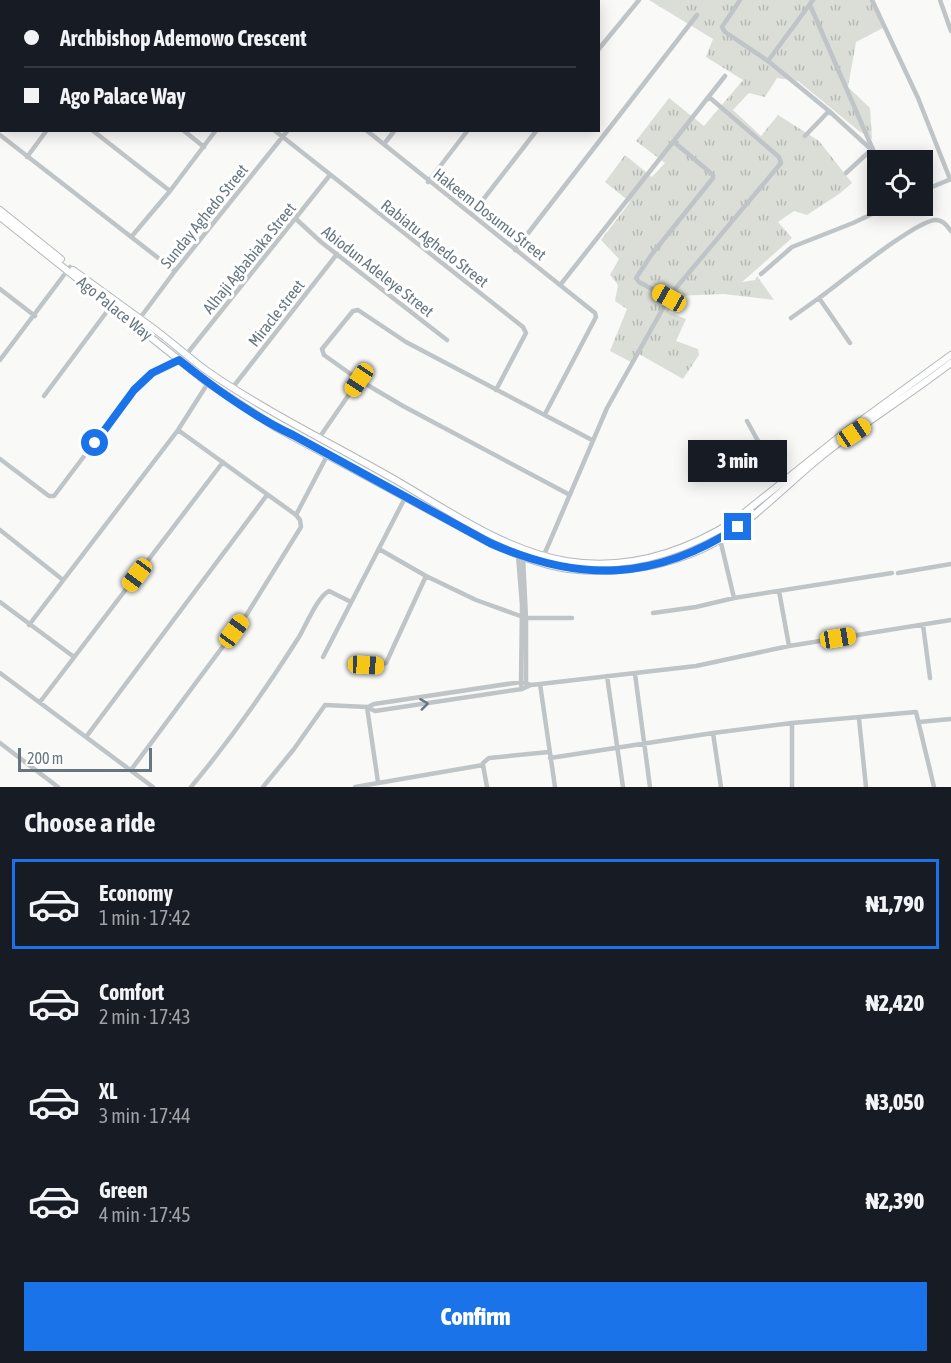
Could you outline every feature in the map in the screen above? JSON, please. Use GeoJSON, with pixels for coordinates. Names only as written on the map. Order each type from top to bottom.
{"type":"FeatureCollection","features":[{"type":"Feature","properties":{"kind":"main road","name":"Ago Palace Way"},"geometry":{"type":"LineString","coordinates":[[0,210],[111,306],[208,383],[264,419],[490,543],[521,556],[566,569],[609,572],[648,567],[675,559],[720,539],[738,527],[833,448],[951,363]]}},
{"type":"Feature","properties":{"kind":"main road","name":"Ago Palace Way"},"geometry":{"type":"LineString","coordinates":[[0,217],[69,269],[140,318],[186,355],[280,416],[399,482],[451,514],[510,544],[566,561],[617,563],[649,558],[703,540],[734,521],[840,436],[951,356]]}},
{"type":"Feature","properties":{"kind":"main road"},"geometry":{"type":"LineString","coordinates":[[264,419],[272,411]]}},
{"type":"Feature","properties":{"kind":"main road"},"geometry":{"type":"LineString","coordinates":[[272,424],[280,416]]}},
{"type":"Feature","properties":{"kind":"street"},"geometry":{"type":"LineString","coordinates":[[600,48],[639,0]]}},
{"type":"Feature","properties":{"kind":"street"},"geometry":{"type":"LineString","coordinates":[[740,0],[722,27],[723,29],[768,61],[829,111],[871,150]]}},
{"type":"Feature","properties":{"kind":"street"},"geometry":{"type":"LineString","coordinates":[[872,0],[909,79],[951,179],[933,186]]}},
{"type":"Feature","properties":{"kind":"street"},"geometry":{"type":"LineString","coordinates":[[940,0],[951,31]]}},
{"type":"Feature","properties":{"kind":"street"},"geometry":{"type":"LineString","coordinates":[[768,61],[812,2]]}},
{"type":"Feature","properties":{"kind":"street"},"geometry":{"type":"LineString","coordinates":[[812,2],[872,150]]}},
{"type":"Feature","properties":{"kind":"street"},"geometry":{"type":"LineString","coordinates":[[516,250],[697,15]]}},
{"type":"Feature","properties":{"kind":"street"},"geometry":{"type":"LineString","coordinates":[[561,284],[725,76]]}},
{"type":"Feature","properties":{"kind":"street"},"geometry":{"type":"LineString","coordinates":[[544,555],[607,408],[669,298],[781,164],[779,157],[709,97]]}},
{"type":"Feature","properties":{"kind":"street"},"geometry":{"type":"LineString","coordinates":[[805,136],[829,111]]}},
{"type":"Feature","properties":{"kind":"street"},"geometry":{"type":"LineString","coordinates":[[27,157],[46,132]]}},
{"type":"Feature","properties":{"kind":"street"},"geometry":{"type":"LineString","coordinates":[[95,132],[170,191]]}},
{"type":"Feature","properties":{"kind":"street"},"geometry":{"type":"LineString","coordinates":[[185,132],[204,147]]}},
{"type":"Feature","properties":{"kind":"street"},"geometry":{"type":"LineString","coordinates":[[132,236],[215,132]]}},
{"type":"Feature","properties":{"kind":"street","name":"Rabiatu Aghedo Street"},"geometry":{"type":"LineString","coordinates":[[277,132],[525,330],[526,333],[496,390]]}},
{"type":"Feature","properties":{"kind":"street","name":"Sunday Aghedo Street"},"geometry":{"type":"LineString","coordinates":[[140,318],[287,132]]}},
{"type":"Feature","properties":{"kind":"street","name":"Hakeem Dosumu Street"},"geometry":{"type":"LineString","coordinates":[[369,132],[428,182],[472,214],[595,313],[596,318],[545,414]]}},
{"type":"Feature","properties":{"kind":"street"},"geometry":{"type":"LineString","coordinates":[[384,144],[393,132]]}},
{"type":"Feature","properties":{"kind":"street"},"geometry":{"type":"LineString","coordinates":[[428,182],[466,132]]}},
{"type":"Feature","properties":{"kind":"street"},"geometry":{"type":"LineString","coordinates":[[472,214],[535,132]]}},
{"type":"Feature","properties":{"kind":"street"},"geometry":{"type":"LineString","coordinates":[[0,135],[175,271]]}},
{"type":"Feature","properties":{"kind":"street"},"geometry":{"type":"LineString","coordinates":[[669,298],[639,282],[636,278],[713,178],[713,175],[674,142]]}},
{"type":"Feature","properties":{"kind":"street"},"geometry":{"type":"LineString","coordinates":[[846,173],[867,155]]}},
{"type":"Feature","properties":{"kind":"street","name":"Alhaji Agbabiaka Street"},"geometry":{"type":"LineString","coordinates":[[186,355],[330,176]]}},
{"type":"Feature","properties":{"kind":"street"},"geometry":{"type":"LineString","coordinates":[[761,274],[792,247],[868,216]]}},
{"type":"Feature","properties":{"kind":"street","name":"Abiodun Adeleye Street"},"geometry":{"type":"LineString","coordinates":[[296,219],[447,340]]}},
{"type":"Feature","properties":{"kind":"street"},"geometry":{"type":"LineString","coordinates":[[791,318],[918,226],[938,220],[951,231]]}},
{"type":"Feature","properties":{"kind":"street","name":"Miracle street"},"geometry":{"type":"LineString","coordinates":[[233,387],[337,254]]}},
{"type":"Feature","properties":{"kind":"street"},"geometry":{"type":"LineString","coordinates":[[0,360],[69,269]]}},
{"type":"Feature","properties":{"kind":"street"},"geometry":{"type":"LineString","coordinates":[[0,289],[34,316]]}},
{"type":"Feature","properties":{"kind":"street"},"geometry":{"type":"LineString","coordinates":[[819,298],[850,343]]}},
{"type":"Feature","properties":{"kind":"street"},"geometry":{"type":"LineString","coordinates":[[44,396],[111,306]]}},
{"type":"Feature","properties":{"kind":"street"},"geometry":{"type":"LineString","coordinates":[[570,495],[403,406],[359,380],[322,352],[353,311],[358,310],[406,342],[592,440]]}},
{"type":"Feature","properties":{"kind":"street"},"geometry":{"type":"LineString","coordinates":[[0,459],[49,496],[54,496],[134,390],[152,373],[179,360]]}},
{"type":"Feature","properties":{"kind":"street"},"geometry":{"type":"LineString","coordinates":[[319,438],[359,380]]}},
{"type":"Feature","properties":{"kind":"street"},"geometry":{"type":"LineString","coordinates":[[29,624],[178,430],[208,383]]}},
{"type":"Feature","properties":{"kind":"street"},"geometry":{"type":"LineString","coordinates":[[747,421],[781,483]]}},
{"type":"Feature","properties":{"kind":"street"},"geometry":{"type":"LineString","coordinates":[[131,770],[246,614],[302,527],[296,515],[178,430]]}},
{"type":"Feature","properties":{"kind":"street"},"geometry":{"type":"LineString","coordinates":[[296,515],[328,454]]}},
{"type":"Feature","properties":{"kind":"street"},"geometry":{"type":"LineString","coordinates":[[40,702],[223,462]]}},
{"type":"Feature","properties":{"kind":"street"},"geometry":{"type":"LineString","coordinates":[[86,736],[267,495]]}},
{"type":"Feature","properties":{"kind":"street"},"geometry":{"type":"LineString","coordinates":[[323,657],[406,496]]}},
{"type":"Feature","properties":{"kind":"street"},"geometry":{"type":"LineString","coordinates":[[0,530],[63,580]]}},
{"type":"Feature","properties":{"kind":"street"},"geometry":{"type":"LineString","coordinates":[[720,539],[734,598]]}},
{"type":"Feature","properties":{"kind":"street"},"geometry":{"type":"LineString","coordinates":[[379,549],[426,576],[476,600],[524,617],[572,618]]}},
{"type":"Feature","properties":{"kind":"street"},"geometry":{"type":"LineString","coordinates":[[521,556],[525,685]]}},
{"type":"Feature","properties":{"kind":"street"},"geometry":{"type":"LineString","coordinates":[[653,614],[734,598],[951,564]]}},
{"type":"Feature","properties":{"kind":"street"},"geometry":{"type":"LineString","coordinates":[[366,665],[386,663],[426,576]]}},
{"type":"Feature","properties":{"kind":"street"},"geometry":{"type":"LineString","coordinates":[[191,787],[258,701],[323,595],[329,591],[351,602]]}},
{"type":"Feature","properties":{"kind":"street"},"geometry":{"type":"LineString","coordinates":[[779,591],[789,646]]}},
{"type":"Feature","properties":{"kind":"street"},"geometry":{"type":"LineString","coordinates":[[0,602],[74,657]]}},
{"type":"Feature","properties":{"kind":"street"},"geometry":{"type":"LineString","coordinates":[[263,787],[294,749],[325,705],[367,707],[374,704],[525,685],[696,666],[789,646],[951,620]]}},
{"type":"Feature","properties":{"kind":"street"},"geometry":{"type":"LineString","coordinates":[[923,625],[930,678]]}},
{"type":"Feature","properties":{"kind":"street"},"geometry":{"type":"LineString","coordinates":[[0,673],[153,787]]}},
{"type":"Feature","properties":{"kind":"street"},"geometry":{"type":"LineString","coordinates":[[634,674],[650,787]]}},
{"type":"Feature","properties":{"kind":"street"},"geometry":{"type":"LineString","coordinates":[[606,676],[623,787]]}},
{"type":"Feature","properties":{"kind":"street"},"geometry":{"type":"LineString","coordinates":[[540,684],[555,787]]}},
{"type":"Feature","properties":{"kind":"street"},"geometry":{"type":"LineString","coordinates":[[367,707],[378,782]]}},
{"type":"Feature","properties":{"kind":"street"},"geometry":{"type":"LineString","coordinates":[[487,787],[483,763],[489,758],[550,755],[792,723],[859,719],[914,712],[917,714],[934,787]]}},
{"type":"Feature","properties":{"kind":"street"},"geometry":{"type":"LineString","coordinates":[[919,722],[951,718]]}},
{"type":"Feature","properties":{"kind":"street"},"geometry":{"type":"LineString","coordinates":[[859,719],[866,787]]}},
{"type":"Feature","properties":{"kind":"street"},"geometry":{"type":"LineString","coordinates":[[792,723],[792,787]]}},
{"type":"Feature","properties":{"kind":"street"},"geometry":{"type":"LineString","coordinates":[[713,733],[721,787]]}},
{"type":"Feature","properties":{"kind":"street"},"geometry":{"type":"LineString","coordinates":[[0,743],[58,787]]}},
{"type":"Feature","properties":{"kind":"street"},"geometry":{"type":"LineString","coordinates":[[355,787],[483,765]]}},
{"type":"Feature","properties":{"kind":"green space"},"geometry":{"type":"Polygon","coordinates":[[[649,0],[872,0],[883,28],[856,42],[848,87],[870,108],[872,139],[798,81],[777,78],[765,97],[749,93],[733,110],[761,136],[778,115],[819,141],[852,183],[807,215],[794,211],[778,222],[792,238],[742,282],[755,280],[757,276],[774,300],[724,294],[674,296],[669,312],[686,319],[676,341],[698,349],[699,355],[683,379],[639,354],[631,362],[610,351],[627,309],[615,301],[618,285],[610,275],[619,259],[601,240],[630,202],[605,182],[625,155],[652,177],[665,163],[636,141],[669,98],[704,126],[743,80],[706,57],[713,39],[649,0]]]}},
{"type":"Feature","properties":{"kind":"route"},"geometry":{"type":"LineString","coordinates":[[95,443],[134,390],[152,373],[179,360],[208,383],[275,427],[490,543],[523,557],[566,569],[609,572],[636,569],[690,553],[720,539],[738,527]]}}]}
